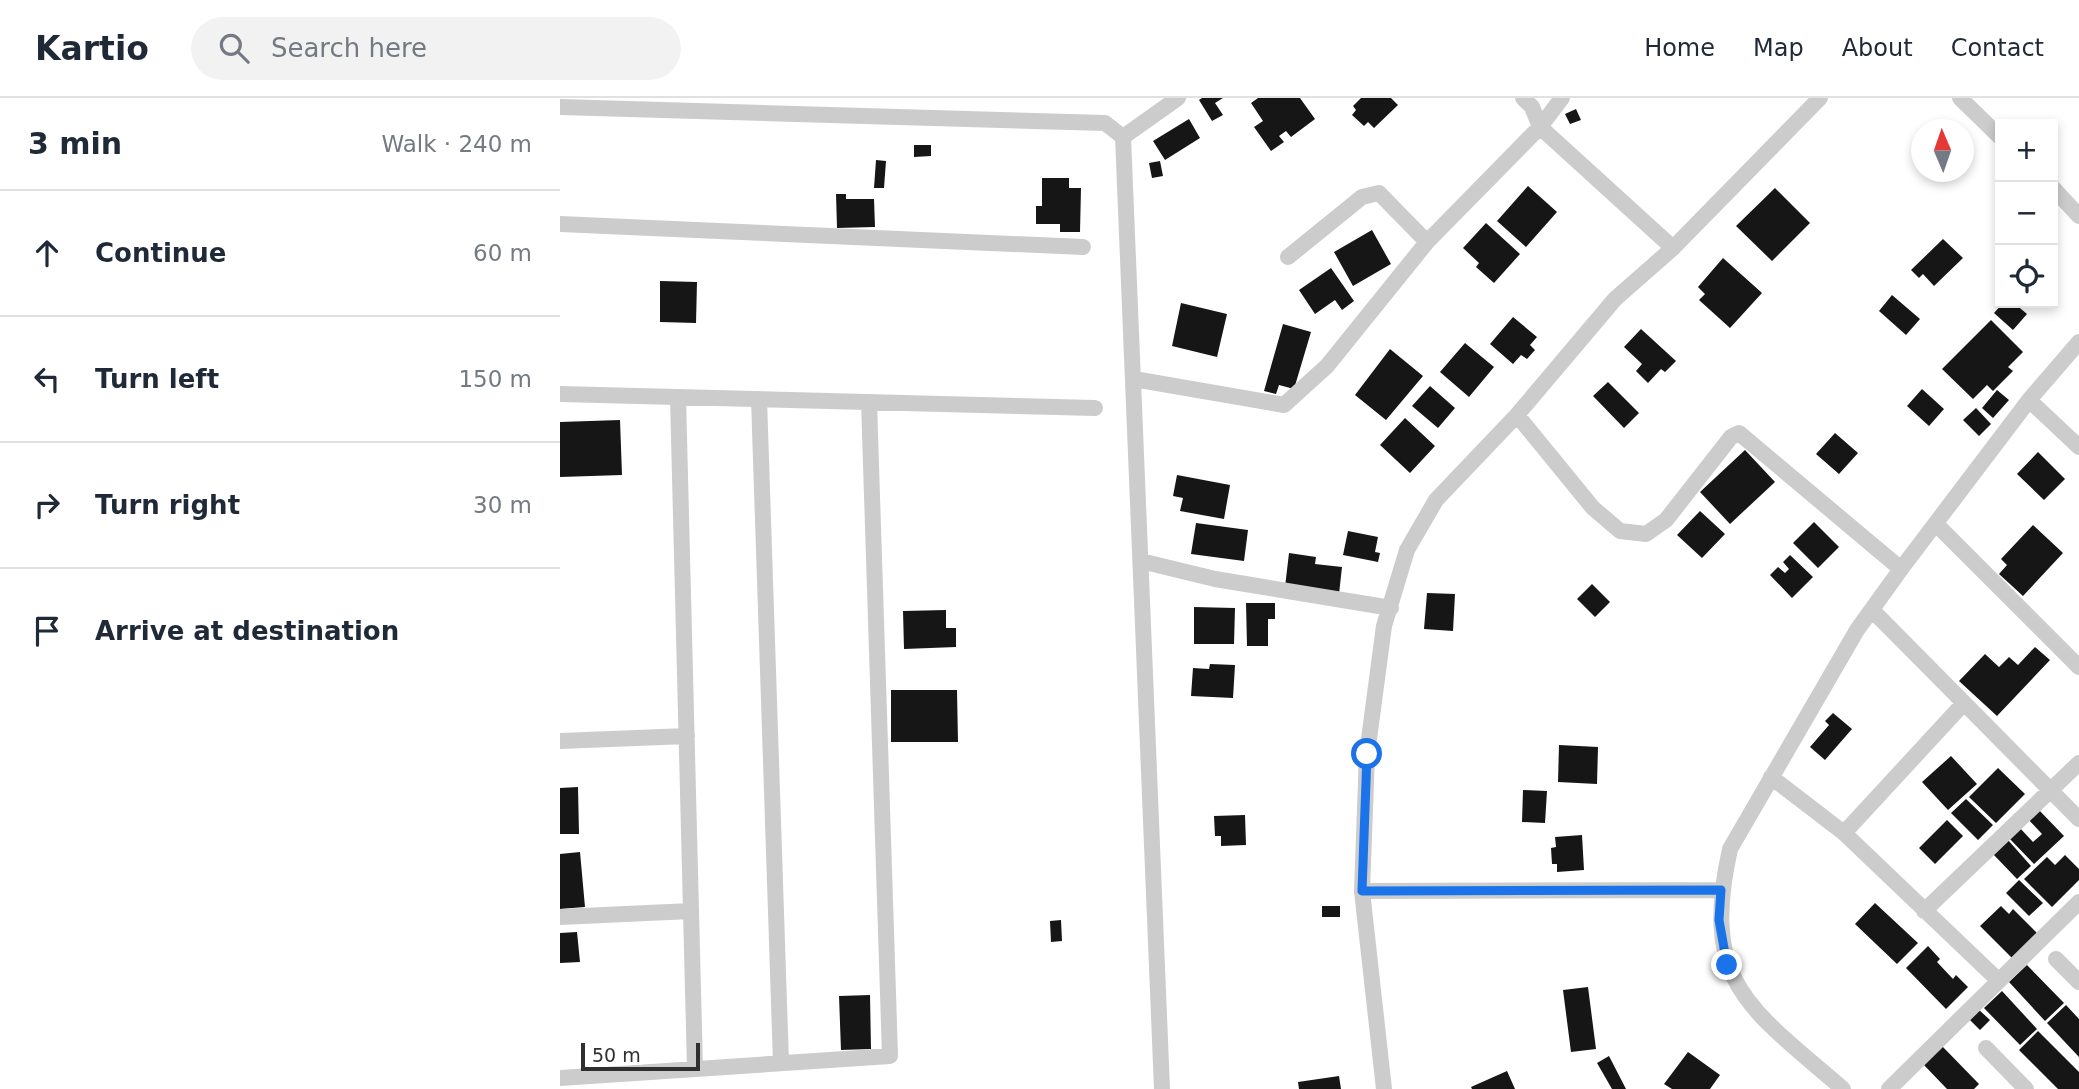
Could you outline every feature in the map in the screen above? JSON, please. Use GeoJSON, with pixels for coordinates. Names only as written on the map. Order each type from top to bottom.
{"type":"FeatureCollection","features":[{"type":"Feature","properties":{"kind":"street"},"geometry":{"type":"LineString","coordinates":[[1523,98],[1532,107],[1540,127],[1673,248]]}},
{"type":"Feature","properties":{"kind":"street"},"geometry":{"type":"LineString","coordinates":[[1133,379],[1284,405],[1327,366],[1427,242],[1540,127],[1562,98]]}},
{"type":"Feature","properties":{"kind":"street"},"geometry":{"type":"LineString","coordinates":[[1384,1089],[1362,891],[1367,754],[1384,626],[1407,550],[1436,500],[1517,415],[1615,299],[1673,248],[1820,98]]}},
{"type":"Feature","properties":{"kind":"street"},"geometry":{"type":"LineString","coordinates":[[1960,98],[1995,132]]}},
{"type":"Feature","properties":{"kind":"street"},"geometry":{"type":"LineString","coordinates":[[1124,137],[1174,100]]}},
{"type":"Feature","properties":{"kind":"street"},"geometry":{"type":"LineString","coordinates":[[560,107],[706,104],[1105,123],[1124,137]]}},
{"type":"Feature","properties":{"kind":"street"},"geometry":{"type":"LineString","coordinates":[[1124,137],[1162,1089]]}},
{"type":"Feature","properties":{"kind":"street"},"geometry":{"type":"LineString","coordinates":[[1288,257],[1362,197],[1379,193],[1427,242]]}},
{"type":"Feature","properties":{"kind":"street"},"geometry":{"type":"LineString","coordinates":[[2058,193],[2079,216]]}},
{"type":"Feature","properties":{"kind":"street"},"geometry":{"type":"LineString","coordinates":[[560,224],[1083,247]]}},
{"type":"Feature","properties":{"kind":"street"},"geometry":{"type":"LineString","coordinates":[[1843,1089],[1764,1020],[1745,998],[1727,965],[1719,920],[1721,890],[1730,849],[1872,610],[2029,400],[2079,342]]}},
{"type":"Feature","properties":{"kind":"street"},"geometry":{"type":"LineString","coordinates":[[560,394],[1095,408]]}},
{"type":"Feature","properties":{"kind":"street"},"geometry":{"type":"LineString","coordinates":[[678,397],[695,1069]]}},
{"type":"Feature","properties":{"kind":"street"},"geometry":{"type":"LineString","coordinates":[[758,399],[781,1063]]}},
{"type":"Feature","properties":{"kind":"street"},"geometry":{"type":"LineString","coordinates":[[2029,400],[2079,447]]}},
{"type":"Feature","properties":{"kind":"street"},"geometry":{"type":"LineString","coordinates":[[560,1078],[890,1056],[869,402]]}},
{"type":"Feature","properties":{"kind":"street"},"geometry":{"type":"LineString","coordinates":[[1517,415],[1593,508],[1620,531],[1646,534],[1667,520],[1731,437],[1739,433],[1901,569]]}},
{"type":"Feature","properties":{"kind":"street"},"geometry":{"type":"LineString","coordinates":[[1936,524],[2079,667]]}},
{"type":"Feature","properties":{"kind":"street"},"geometry":{"type":"LineString","coordinates":[[1141,561],[1216,579],[1391,608]]}},
{"type":"Feature","properties":{"kind":"street"},"geometry":{"type":"LineString","coordinates":[[1872,610],[2079,819]]}},
{"type":"Feature","properties":{"kind":"street"},"geometry":{"type":"LineString","coordinates":[[1844,833],[1964,703]]}},
{"type":"Feature","properties":{"kind":"street"},"geometry":{"type":"LineString","coordinates":[[560,741],[687,736]]}},
{"type":"Feature","properties":{"kind":"street"},"geometry":{"type":"LineString","coordinates":[[1924,911],[2079,763]]}},
{"type":"Feature","properties":{"kind":"street"},"geometry":{"type":"LineString","coordinates":[[1771,777],[1844,833],[1998,980]]}},
{"type":"Feature","properties":{"kind":"street"},"geometry":{"type":"LineString","coordinates":[[1362,891],[1721,890]]}},
{"type":"Feature","properties":{"kind":"street"},"geometry":{"type":"LineString","coordinates":[[1889,1089],[2079,902]]}},
{"type":"Feature","properties":{"kind":"street"},"geometry":{"type":"LineString","coordinates":[[560,917],[691,911]]}},
{"type":"Feature","properties":{"kind":"street"},"geometry":{"type":"LineString","coordinates":[[2056,959],[2079,982]]}},
{"type":"Feature","properties":{"kind":"street"},"geometry":{"type":"LineString","coordinates":[[1986,1048],[2026,1089]]}},
{"type":"Feature","properties":{"kind":"building"},"geometry":{"type":"Polygon","coordinates":[[[1223,98],[1215,103],[1223,115],[1212,121],[1199,100],[1223,98]]]}},
{"type":"Feature","properties":{"kind":"building"},"geometry":{"type":"Polygon","coordinates":[[[1258,98],[1300,98],[1315,119],[1291,137],[1286,131],[1279,136],[1284,142],[1271,151],[1254,127],[1263,121],[1251,103],[1258,98]]]}},
{"type":"Feature","properties":{"kind":"building"},"geometry":{"type":"Polygon","coordinates":[[[1361,98],[1391,98],[1398,105],[1374,128],[1368,122],[1364,126],[1352,115],[1356,110],[1353,106],[1361,98]]]}},
{"type":"Feature","properties":{"kind":"building"},"geometry":{"type":"Polygon","coordinates":[[[1576,109],[1581,120],[1570,124],[1565,114],[1576,109]]]}},
{"type":"Feature","properties":{"kind":"building"},"geometry":{"type":"Polygon","coordinates":[[[1189,119],[1200,138],[1165,160],[1153,141],[1189,119]]]}},
{"type":"Feature","properties":{"kind":"building"},"geometry":{"type":"Polygon","coordinates":[[[914,145],[931,145],[931,156],[914,157],[914,145]]]}},
{"type":"Feature","properties":{"kind":"building"},"geometry":{"type":"Polygon","coordinates":[[[876,160],[886,161],[884,188],[874,188],[876,160]]]}},
{"type":"Feature","properties":{"kind":"building"},"geometry":{"type":"Polygon","coordinates":[[[1160,161],[1163,176],[1152,178],[1149,163],[1160,161]]]}},
{"type":"Feature","properties":{"kind":"building"},"geometry":{"type":"Polygon","coordinates":[[[1042,178],[1069,178],[1069,188],[1081,188],[1080,232],[1060,232],[1060,224],[1036,224],[1036,206],[1042,206],[1042,178]]]}},
{"type":"Feature","properties":{"kind":"building"},"geometry":{"type":"Polygon","coordinates":[[[1528,186],[1557,212],[1526,247],[1497,221],[1528,186]]]}},
{"type":"Feature","properties":{"kind":"building"},"geometry":{"type":"Polygon","coordinates":[[[1775,188],[1810,223],[1772,261],[1736,226],[1775,188]]]}},
{"type":"Feature","properties":{"kind":"building"},"geometry":{"type":"Polygon","coordinates":[[[836,194],[846,194],[846,199],[874,199],[875,227],[837,228],[836,194]]]}},
{"type":"Feature","properties":{"kind":"building"},"geometry":{"type":"Polygon","coordinates":[[[1486,223],[1520,254],[1494,283],[1476,267],[1479,263],[1463,248],[1486,223]]]}},
{"type":"Feature","properties":{"kind":"building"},"geometry":{"type":"Polygon","coordinates":[[[1372,230],[1391,264],[1353,286],[1334,252],[1372,230]]]}},
{"type":"Feature","properties":{"kind":"building"},"geometry":{"type":"Polygon","coordinates":[[[1943,239],[1963,258],[1934,286],[1923,274],[1919,278],[1911,270],[1943,239]]]}},
{"type":"Feature","properties":{"kind":"building"},"geometry":{"type":"Polygon","coordinates":[[[1723,258],[1762,293],[1730,328],[1699,300],[1705,294],[1698,287],[1723,258]]]}},
{"type":"Feature","properties":{"kind":"building"},"geometry":{"type":"Polygon","coordinates":[[[1331,268],[1354,301],[1342,310],[1335,300],[1315,314],[1299,290],[1331,268]]]}},
{"type":"Feature","properties":{"kind":"building"},"geometry":{"type":"Polygon","coordinates":[[[660,281],[697,282],[696,323],[660,322],[660,281]]]}},
{"type":"Feature","properties":{"kind":"building"},"geometry":{"type":"Polygon","coordinates":[[[1892,295],[1920,319],[1906,335],[1879,311],[1892,295]]]}},
{"type":"Feature","properties":{"kind":"building"},"geometry":{"type":"Polygon","coordinates":[[[1181,303],[1227,314],[1217,357],[1172,346],[1181,303]]]}},
{"type":"Feature","properties":{"kind":"building"},"geometry":{"type":"Polygon","coordinates":[[[1998,308],[2020,308],[2027,314],[2013,330],[1994,313],[1998,308]]]}},
{"type":"Feature","properties":{"kind":"building"},"geometry":{"type":"Polygon","coordinates":[[[1513,317],[1537,337],[1530,345],[1535,350],[1527,359],[1521,355],[1513,364],[1490,344],[1513,317]]]}},
{"type":"Feature","properties":{"kind":"building"},"geometry":{"type":"Polygon","coordinates":[[[1991,320],[2023,352],[2008,367],[2013,371],[1993,391],[1987,385],[1973,399],[1942,369],[1991,320]]]}},
{"type":"Feature","properties":{"kind":"building"},"geometry":{"type":"Polygon","coordinates":[[[1283,324],[1311,332],[1294,389],[1279,385],[1276,394],[1264,391],[1283,324]]]}},
{"type":"Feature","properties":{"kind":"building"},"geometry":{"type":"Polygon","coordinates":[[[1641,329],[1676,361],[1665,372],[1661,369],[1648,383],[1636,371],[1642,364],[1624,347],[1641,329]]]}},
{"type":"Feature","properties":{"kind":"building"},"geometry":{"type":"Polygon","coordinates":[[[1465,343],[1494,367],[1469,397],[1440,372],[1465,343]]]}},
{"type":"Feature","properties":{"kind":"building"},"geometry":{"type":"Polygon","coordinates":[[[1390,349],[1423,376],[1386,420],[1355,395],[1390,349]]]}},
{"type":"Feature","properties":{"kind":"building"},"geometry":{"type":"Polygon","coordinates":[[[1608,382],[1639,413],[1624,428],[1593,396],[1608,382]]]}},
{"type":"Feature","properties":{"kind":"building"},"geometry":{"type":"Polygon","coordinates":[[[1430,386],[1455,408],[1438,428],[1412,406],[1430,386]]]}},
{"type":"Feature","properties":{"kind":"building"},"geometry":{"type":"Polygon","coordinates":[[[1922,389],[1944,409],[1929,426],[1907,406],[1922,389]]]}},
{"type":"Feature","properties":{"kind":"building"},"geometry":{"type":"Polygon","coordinates":[[[1997,390],[2009,400],[1993,418],[1982,408],[1997,390]]]}},
{"type":"Feature","properties":{"kind":"building"},"geometry":{"type":"Polygon","coordinates":[[[1976,408],[1991,424],[1979,436],[1963,420],[1976,408]]]}},
{"type":"Feature","properties":{"kind":"building"},"geometry":{"type":"Polygon","coordinates":[[[1405,418],[1435,446],[1410,473],[1380,445],[1405,418]]]}},
{"type":"Feature","properties":{"kind":"building"},"geometry":{"type":"Polygon","coordinates":[[[620,420],[622,475],[560,477],[560,422],[620,420]]]}},
{"type":"Feature","properties":{"kind":"building"},"geometry":{"type":"Polygon","coordinates":[[[1835,433],[1858,453],[1839,474],[1816,454],[1835,433]]]}},
{"type":"Feature","properties":{"kind":"building"},"geometry":{"type":"Polygon","coordinates":[[[1745,450],[1775,482],[1730,524],[1700,492],[1745,450]]]}},
{"type":"Feature","properties":{"kind":"building"},"geometry":{"type":"Polygon","coordinates":[[[2038,452],[2065,479],[2044,500],[2017,474],[2038,452]]]}},
{"type":"Feature","properties":{"kind":"building"},"geometry":{"type":"Polygon","coordinates":[[[1177,475],[1230,485],[1224,519],[1180,511],[1183,498],[1173,496],[1177,475]]]}},
{"type":"Feature","properties":{"kind":"building"},"geometry":{"type":"Polygon","coordinates":[[[1700,511],[1725,534],[1702,558],[1677,535],[1700,511]]]}},
{"type":"Feature","properties":{"kind":"building"},"geometry":{"type":"Polygon","coordinates":[[[1814,522],[1839,547],[1818,568],[1793,543],[1814,522]]]}},
{"type":"Feature","properties":{"kind":"building"},"geometry":{"type":"Polygon","coordinates":[[[1196,523],[1248,530],[1244,561],[1191,554],[1196,523]]]}},
{"type":"Feature","properties":{"kind":"building"},"geometry":{"type":"Polygon","coordinates":[[[2033,525],[2063,553],[2023,596],[1999,574],[2007,565],[2001,559],[2033,525]]]}},
{"type":"Feature","properties":{"kind":"building"},"geometry":{"type":"Polygon","coordinates":[[[1348,531],[1378,537],[1375,552],[1380,553],[1378,562],[1343,555],[1348,531]]]}},
{"type":"Feature","properties":{"kind":"building"},"geometry":{"type":"Polygon","coordinates":[[[1289,553],[1316,557],[1315,564],[1342,567],[1339,594],[1285,587],[1289,553]]]}},
{"type":"Feature","properties":{"kind":"building"},"geometry":{"type":"Polygon","coordinates":[[[1790,555],[1813,577],[1792,598],[1770,575],[1778,567],[1785,573],[1789,569],[1783,562],[1790,555]]]}},
{"type":"Feature","properties":{"kind":"building"},"geometry":{"type":"Polygon","coordinates":[[[1592,584],[1610,602],[1595,617],[1577,599],[1592,584]]]}},
{"type":"Feature","properties":{"kind":"building"},"geometry":{"type":"Polygon","coordinates":[[[1427,593],[1455,594],[1453,631],[1424,629],[1427,593]]]}},
{"type":"Feature","properties":{"kind":"building"},"geometry":{"type":"Polygon","coordinates":[[[1246,603],[1275,603],[1275,619],[1268,619],[1268,646],[1247,646],[1246,603]]]}},
{"type":"Feature","properties":{"kind":"building"},"geometry":{"type":"Polygon","coordinates":[[[1194,607],[1235,608],[1234,644],[1194,644],[1194,607]]]}},
{"type":"Feature","properties":{"kind":"building"},"geometry":{"type":"Polygon","coordinates":[[[946,610],[946,628],[956,628],[956,647],[904,649],[903,611],[946,610]]]}},
{"type":"Feature","properties":{"kind":"building"},"geometry":{"type":"Polygon","coordinates":[[[2035,647],[2050,660],[1997,716],[1959,681],[1985,654],[1999,667],[2009,657],[2018,665],[2035,647]]]}},
{"type":"Feature","properties":{"kind":"building"},"geometry":{"type":"Polygon","coordinates":[[[1210,664],[1235,665],[1233,698],[1191,696],[1193,668],[1209,669],[1210,664]]]}},
{"type":"Feature","properties":{"kind":"building"},"geometry":{"type":"Polygon","coordinates":[[[891,690],[957,690],[958,742],[891,742],[891,690]]]}},
{"type":"Feature","properties":{"kind":"building"},"geometry":{"type":"Polygon","coordinates":[[[1833,713],[1852,729],[1825,760],[1810,747],[1829,725],[1825,721],[1833,713]]]}},
{"type":"Feature","properties":{"kind":"building"},"geometry":{"type":"Polygon","coordinates":[[[1559,745],[1598,747],[1597,784],[1558,782],[1559,745]]]}},
{"type":"Feature","properties":{"kind":"building"},"geometry":{"type":"Polygon","coordinates":[[[1951,756],[1977,784],[1948,810],[1922,782],[1951,756]]]}},
{"type":"Feature","properties":{"kind":"building"},"geometry":{"type":"Polygon","coordinates":[[[1998,768],[2025,794],[1996,823],[1969,797],[1998,768]]]}},
{"type":"Feature","properties":{"kind":"building"},"geometry":{"type":"Polygon","coordinates":[[[578,787],[579,834],[560,834],[560,788],[578,787]]]}},
{"type":"Feature","properties":{"kind":"building"},"geometry":{"type":"Polygon","coordinates":[[[1523,790],[1547,791],[1545,823],[1522,822],[1523,790]]]}},
{"type":"Feature","properties":{"kind":"building"},"geometry":{"type":"Polygon","coordinates":[[[1966,799],[1993,825],[1978,840],[1951,813],[1966,799]]]}},
{"type":"Feature","properties":{"kind":"building"},"geometry":{"type":"Polygon","coordinates":[[[2038,809],[2064,836],[2034,864],[2008,837],[2019,827],[2033,842],[2042,834],[2028,819],[2038,809]]]}},
{"type":"Feature","properties":{"kind":"building"},"geometry":{"type":"Polygon","coordinates":[[[1245,815],[1246,845],[1221,846],[1221,836],[1215,836],[1214,816],[1245,815]]]}},
{"type":"Feature","properties":{"kind":"building"},"geometry":{"type":"Polygon","coordinates":[[[1947,820],[1963,836],[1935,864],[1919,848],[1947,820]]]}},
{"type":"Feature","properties":{"kind":"building"},"geometry":{"type":"Polygon","coordinates":[[[1582,835],[1584,870],[1557,872],[1557,864],[1552,864],[1551,848],[1556,847],[1555,837],[1582,835]]]}},
{"type":"Feature","properties":{"kind":"building"},"geometry":{"type":"Polygon","coordinates":[[[2008,840],[2031,866],[2017,879],[1993,854],[2008,840]]]}},
{"type":"Feature","properties":{"kind":"building"},"geometry":{"type":"Polygon","coordinates":[[[580,852],[585,907],[560,909],[560,854],[580,852]]]}},
{"type":"Feature","properties":{"kind":"building"},"geometry":{"type":"Polygon","coordinates":[[[2065,855],[2079,869],[2079,880],[2052,907],[2024,879],[2047,857],[2055,865],[2065,855]]]}},
{"type":"Feature","properties":{"kind":"building"},"geometry":{"type":"Polygon","coordinates":[[[2019,880],[2043,903],[2029,916],[2006,893],[2019,880]]]}},
{"type":"Feature","properties":{"kind":"building"},"geometry":{"type":"Polygon","coordinates":[[[1875,903],[1918,943],[1897,964],[1855,924],[1875,903]]]}},
{"type":"Feature","properties":{"kind":"building"},"geometry":{"type":"Polygon","coordinates":[[[1322,906],[1340,906],[1340,917],[1322,917],[1322,906]]]}},
{"type":"Feature","properties":{"kind":"building"},"geometry":{"type":"Polygon","coordinates":[[[2001,906],[2009,914],[2013,909],[2037,933],[2012,958],[1980,926],[2001,906]]]}},
{"type":"Feature","properties":{"kind":"building"},"geometry":{"type":"Polygon","coordinates":[[[1061,920],[1062,941],[1051,942],[1050,921],[1061,920]]]}},
{"type":"Feature","properties":{"kind":"building"},"geometry":{"type":"Polygon","coordinates":[[[577,932],[580,962],[560,963],[560,933],[577,932]]]}},
{"type":"Feature","properties":{"kind":"building"},"geometry":{"type":"Polygon","coordinates":[[[1928,946],[1940,959],[1937,962],[1953,979],[1956,975],[1968,987],[1946,1009],[1906,968],[1928,946]]]}},
{"type":"Feature","properties":{"kind":"building"},"geometry":{"type":"Polygon","coordinates":[[[2027,965],[2064,1003],[2045,1021],[2009,982],[2027,965]]]}},
{"type":"Feature","properties":{"kind":"building"},"geometry":{"type":"Polygon","coordinates":[[[1588,987],[1596,1049],[1571,1052],[1563,990],[1588,987]]]}},
{"type":"Feature","properties":{"kind":"building"},"geometry":{"type":"Polygon","coordinates":[[[2002,991],[2037,1029],[2020,1045],[1984,1008],[2002,991]]]}},
{"type":"Feature","properties":{"kind":"building"},"geometry":{"type":"Polygon","coordinates":[[[870,995],[871,1049],[841,1050],[839,996],[870,995]]]}},
{"type":"Feature","properties":{"kind":"building"},"geometry":{"type":"Polygon","coordinates":[[[2066,1005],[2079,1019],[2079,1057],[2047,1023],[2066,1005]]]}},
{"type":"Feature","properties":{"kind":"building"},"geometry":{"type":"Polygon","coordinates":[[[1977,1008],[1990,1020],[1980,1030],[1968,1018],[1977,1008]]]}},
{"type":"Feature","properties":{"kind":"building"},"geometry":{"type":"Polygon","coordinates":[[[2038,1031],[2079,1072],[2079,1089],[2058,1089],[2019,1050],[2038,1031]]]}},
{"type":"Feature","properties":{"kind":"building"},"geometry":{"type":"Polygon","coordinates":[[[1942,1046],[1979,1084],[1974,1089],[1947,1089],[1923,1064],[1942,1046]]]}},
{"type":"Feature","properties":{"kind":"building"},"geometry":{"type":"Polygon","coordinates":[[[1688,1052],[1720,1075],[1710,1089],[1672,1089],[1664,1084],[1688,1052]]]}},
{"type":"Feature","properties":{"kind":"building"},"geometry":{"type":"Polygon","coordinates":[[[1609,1056],[1626,1089],[1612,1089],[1597,1063],[1609,1056]]]}},
{"type":"Feature","properties":{"kind":"building"},"geometry":{"type":"Polygon","coordinates":[[[1507,1071],[1515,1089],[1471,1087],[1507,1071]]]}},
{"type":"Feature","properties":{"kind":"building"},"geometry":{"type":"Polygon","coordinates":[[[1339,1076],[1341,1089],[1299,1089],[1298,1082],[1339,1076]]]}},
{"type":"Feature","properties":{"kind":"route"},"geometry":{"type":"LineString","coordinates":[[1367,754],[1362,891],[1721,890],[1719,920],[1727,965]]}}]}
